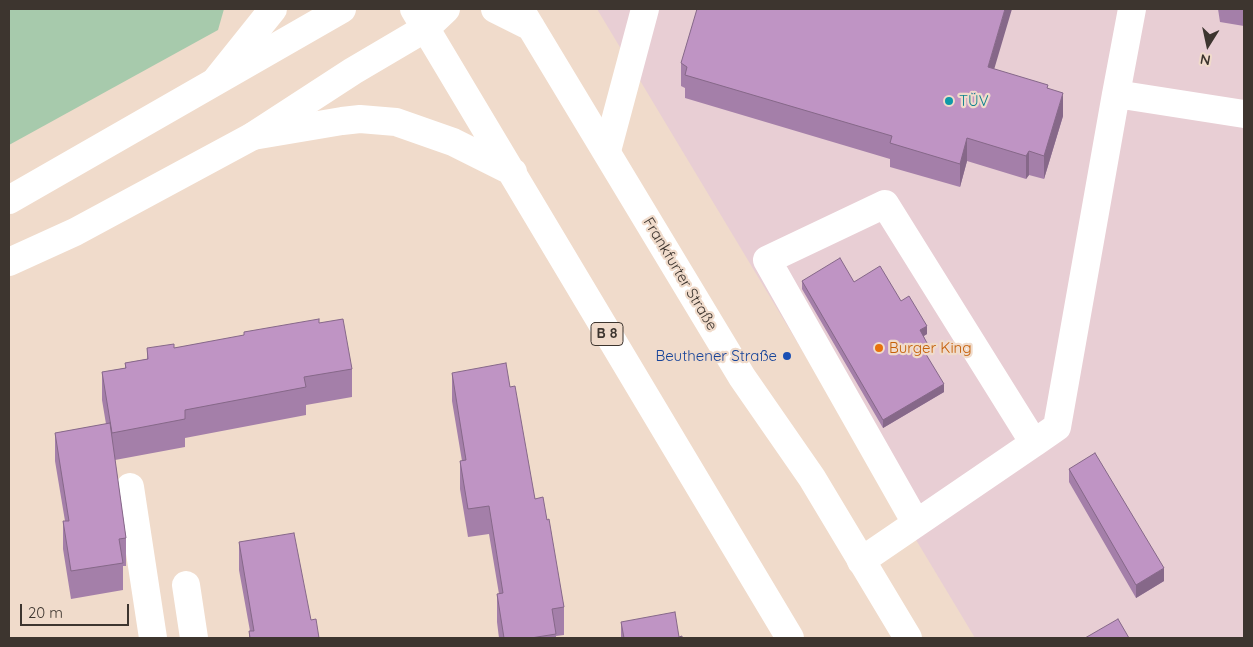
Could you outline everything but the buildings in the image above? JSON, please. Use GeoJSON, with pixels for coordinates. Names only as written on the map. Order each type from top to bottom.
{"type":"FeatureCollection","features":[{"type":"Feature","properties":{"kind":"main road"},"geometry":{"type":"LineString","coordinates":[[217,79],[273,9]]}},
{"type":"Feature","properties":{"kind":"main road"},"geometry":{"type":"LineString","coordinates":[[9,200],[342,9]]}},
{"type":"Feature","properties":{"kind":"main road"},"geometry":{"type":"LineString","coordinates":[[9,262],[75,232],[254,136],[353,71],[420,18],[446,9]]}},
{"type":"Feature","properties":{"kind":"main road"},"geometry":{"type":"LineString","coordinates":[[495,9],[526,18]]}},
{"type":"Feature","properties":{"kind":"main road"},"geometry":{"type":"LineString","coordinates":[[607,151],[645,9]]}},
{"type":"Feature","properties":{"kind":"main road"},"geometry":{"type":"LineString","coordinates":[[861,561],[1057,427],[1132,9]]}},
{"type":"Feature","properties":{"kind":"main road","name":"B 8"},"geometry":{"type":"LineString","coordinates":[[420,18],[790,638]]}},
{"type":"Feature","properties":{"kind":"main road","name":"Frankfurter Straße"},"geometry":{"type":"LineString","coordinates":[[526,18],[742,377],[812,478],[908,638]]}},
{"type":"Feature","properties":{"kind":"main road"},"geometry":{"type":"LineString","coordinates":[[1116,94],[1239,113]]}},
{"type":"Feature","properties":{"kind":"main road"},"geometry":{"type":"LineString","coordinates":[[254,136],[360,119],[396,122],[452,142],[513,172]]}},
{"type":"Feature","properties":{"kind":"main road"},"geometry":{"type":"LineString","coordinates":[[916,524],[767,260],[885,204],[1034,443]]}},
{"type":"Feature","properties":{"kind":"main road"},"geometry":{"type":"LineString","coordinates":[[130,487],[153,638]]}},
{"type":"Feature","properties":{"kind":"main road"},"geometry":{"type":"LineString","coordinates":[[186,585],[194,638]]}},
{"type":"Feature","properties":{"kind":"shaded area"},"geometry":{"type":"Polygon","coordinates":[[[597,9],[1244,9],[1244,638],[975,638],[597,9]]]}},
{"type":"Feature","properties":{"kind":"green space"},"geometry":{"type":"Polygon","coordinates":[[[9,9],[224,9],[218,30],[9,145],[9,9]]]}},
{"type":"Feature","properties":{"kind":"place","name":"TÜV"},"geometry":{"type":"Point","coordinates":[949,101]}},
{"type":"Feature","properties":{"kind":"place","name":"Burger King"},"geometry":{"type":"Point","coordinates":[879,348]}},
{"type":"Feature","properties":{"kind":"place","name":"Beuthener Straße"},"geometry":{"type":"Point","coordinates":[787,356]}}]}
